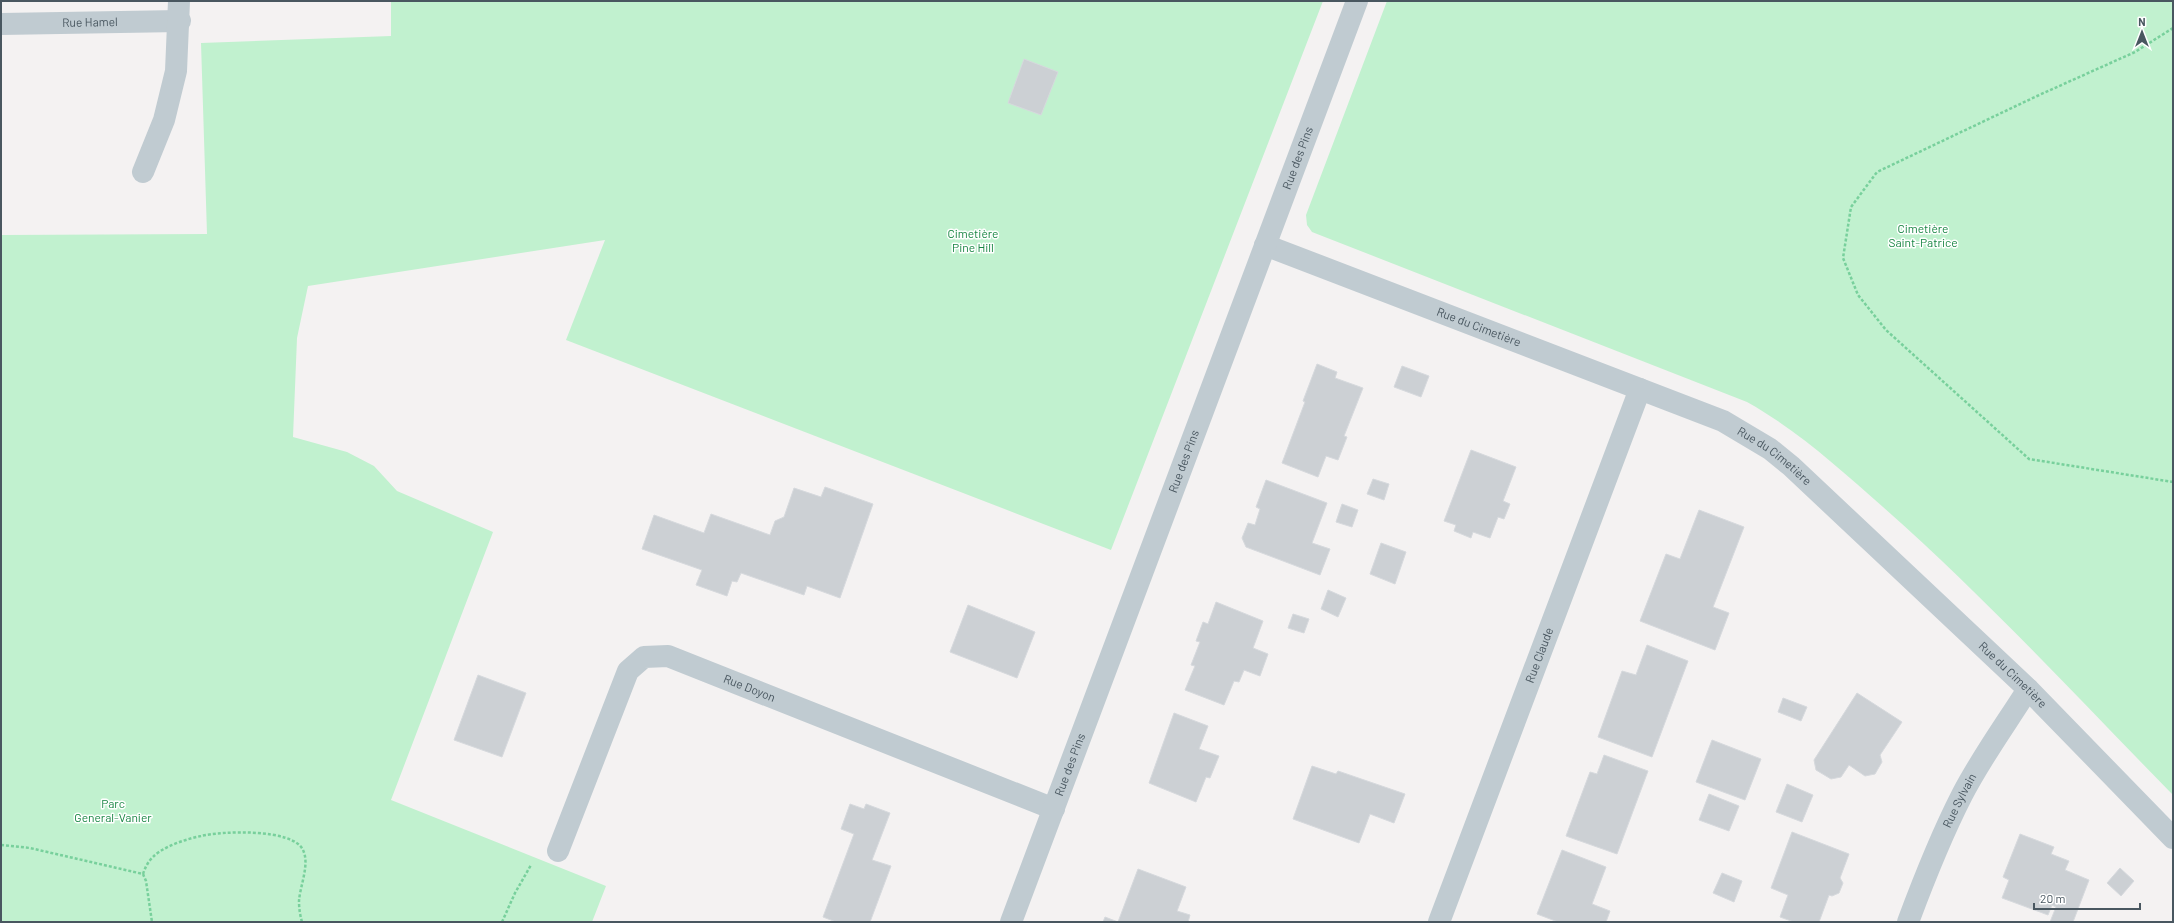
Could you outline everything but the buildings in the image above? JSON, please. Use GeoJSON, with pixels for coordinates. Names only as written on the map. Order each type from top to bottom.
{"type":"FeatureCollection","features":[{"type":"Feature","properties":{"kind":"street","name":"Rue des Pins"},"geometry":{"type":"LineString","coordinates":[[1011,922],[1357,1]]}},
{"type":"Feature","properties":{"kind":"street","name":"Rue Hamel"},"geometry":{"type":"LineString","coordinates":[[1,24],[179,11]]}},
{"type":"Feature","properties":{"kind":"street"},"geometry":{"type":"LineString","coordinates":[[143,172],[164,120],[176,71],[179,11]]}},
{"type":"Feature","properties":{"kind":"street","name":"Rue du Cimetière"},"geometry":{"type":"LineString","coordinates":[[1265,245],[1723,421],[1770,448],[1797,471],[2028,689],[2173,838]]}},
{"type":"Feature","properties":{"kind":"street","name":"Rue Claude"},"geometry":{"type":"LineString","coordinates":[[1439,922],[1640,389]]}},
{"type":"Feature","properties":{"kind":"street","name":"Rue Doyon"},"geometry":{"type":"LineString","coordinates":[[558,851],[628,671],[644,657],[668,656],[1054,809]]}},
{"type":"Feature","properties":{"kind":"street","name":"Rue Sylvain"},"geometry":{"type":"LineString","coordinates":[[1908,922],[1940,841],[1962,794],[1999,731],[2028,689]]}},
{"type":"Feature","properties":{"kind":"path"},"geometry":{"type":"LineString","coordinates":[[2173,28],[2135,52],[2037,96],[1878,172],[1851,207],[1843,258],[1858,295],[1886,330],[2029,458],[2173,482]]}},
{"type":"Feature","properties":{"kind":"path"},"geometry":{"type":"LineString","coordinates":[[152,922],[146,881],[143,874],[151,858],[175,844],[201,836],[257,832],[282,837],[297,843],[304,850],[305,863],[299,901],[302,922]]}},
{"type":"Feature","properties":{"kind":"path"},"geometry":{"type":"LineString","coordinates":[[1,845],[30,848],[143,874]]}},
{"type":"Feature","properties":{"kind":"path"},"geometry":{"type":"LineString","coordinates":[[502,922],[528,869],[541,857],[558,851]]}},
{"type":"Feature","properties":{"kind":"green space"},"geometry":{"type":"Polygon","coordinates":[[[391,1],[1323,1],[1111,550],[566,340],[605,240],[308,286],[297,338],[293,437],[347,452],[374,466],[397,491],[493,532],[391,800],[606,886],[592,922],[1,922],[1,235],[207,234],[201,43],[391,36],[391,1]]]}},
{"type":"Feature","properties":{"kind":"green space","name":"Cimetière Saint-Patrice"},"geometry":{"type":"Polygon","coordinates":[[[1387,1],[2173,1],[2173,795],[2031,648],[1921,541],[1834,464],[1801,438],[1765,413],[1747,402],[1312,232],[1307,225],[1306,215],[1387,1]]]}},
{"type":"Feature","properties":{"kind":"park label","name":"Cimetière Pine Hill"},"geometry":{"type":"Point","coordinates":[973,241]}},
{"type":"Feature","properties":{"kind":"park label","name":"Parc General-Vanier"},"geometry":{"type":"Point","coordinates":[113,811]}}]}
